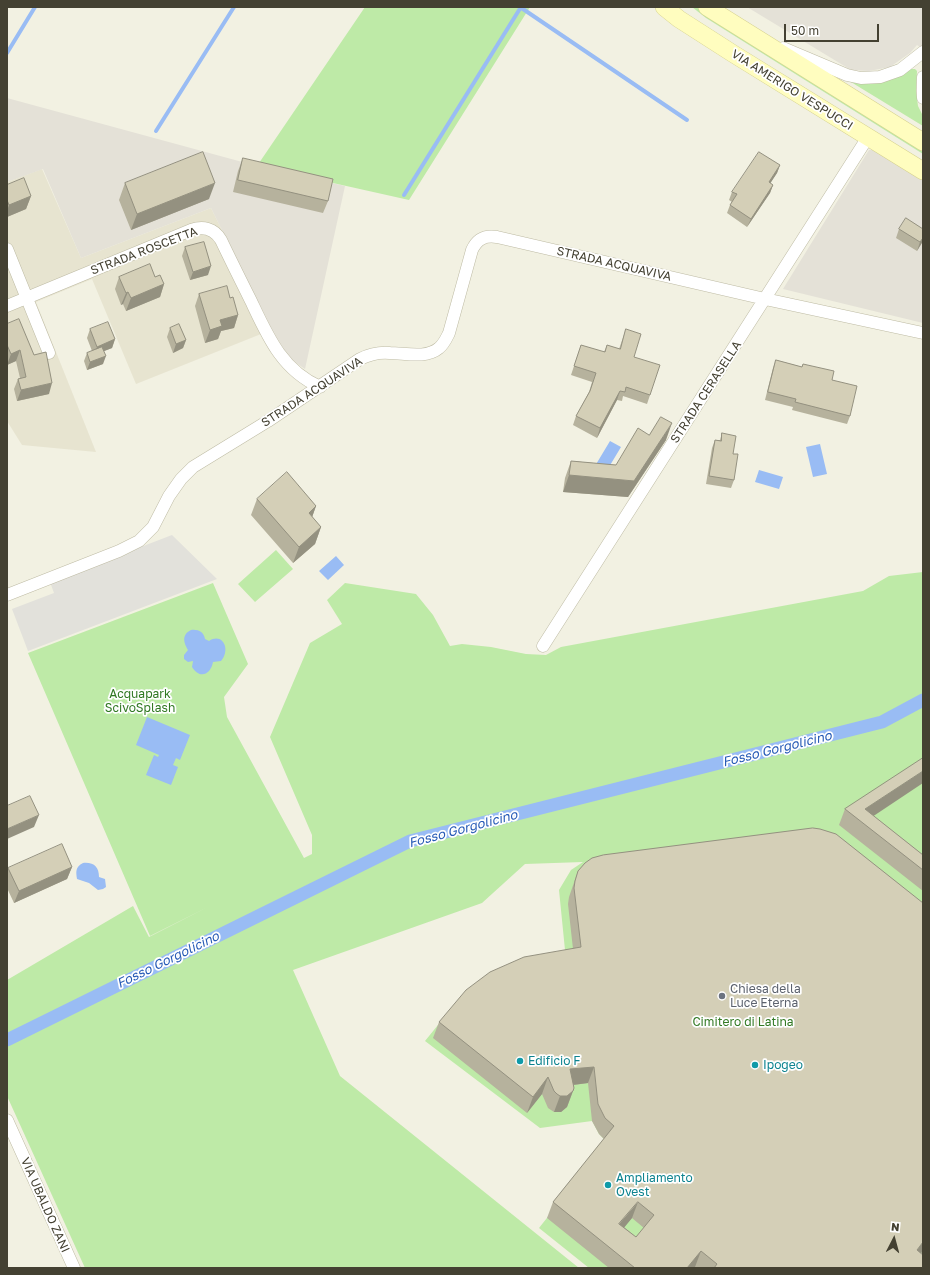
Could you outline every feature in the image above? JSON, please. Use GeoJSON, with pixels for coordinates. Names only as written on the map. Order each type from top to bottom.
{"type":"FeatureCollection","features":[{"type":"Feature","properties":{"kind":"street","name":"VIA AMERIGO VESPUCCI"},"geometry":{"type":"LineString","coordinates":[[664,7],[692,28],[923,171]]}},
{"type":"Feature","properties":{"kind":"street","name":"VIA AMERIGO VESPUCCI"},"geometry":{"type":"LineString","coordinates":[[707,7],[923,142]]}},
{"type":"Feature","properties":{"kind":"street"},"geometry":{"type":"LineString","coordinates":[[755,38],[796,53],[847,75],[861,78],[880,77],[900,70],[923,52]]}},
{"type":"Feature","properties":{"kind":"street"},"geometry":{"type":"LineString","coordinates":[[923,77],[923,98]]}},
{"type":"Feature","properties":{"kind":"street","name":"STRADA CERASELLA"},"geometry":{"type":"LineString","coordinates":[[543,646],[868,137]]}},
{"type":"Feature","properties":{"kind":"street","name":"STRADA ROSCETTA"},"geometry":{"type":"LineString","coordinates":[[7,306],[191,230],[200,228],[209,229],[217,233],[222,240],[269,340],[294,370],[307,381],[320,387]]}},
{"type":"Feature","properties":{"kind":"street","name":"STRADA ACQUAVIVA"},"geometry":{"type":"LineString","coordinates":[[7,595],[119,551],[139,541],[153,526],[169,496],[193,467],[268,421],[350,366],[372,354],[390,352],[419,354],[431,352],[439,348],[445,342],[449,333],[472,250],[478,240],[485,237],[497,237],[765,300],[923,333]]}},
{"type":"Feature","properties":{"kind":"street"},"geometry":{"type":"LineString","coordinates":[[7,249],[49,353]]}},
{"type":"Feature","properties":{"kind":"street","name":"VIA UBALDO ZANI"},"geometry":{"type":"LineString","coordinates":[[7,1120],[74,1268]]}},
{"type":"Feature","properties":{"kind":"shaded area"},"geometry":{"type":"Polygon","coordinates":[[[747,7],[923,7],[923,49],[917,45],[910,53],[890,67],[869,71],[851,70],[747,7]]]}},
{"type":"Feature","properties":{"kind":"shaded area"},"geometry":{"type":"Polygon","coordinates":[[[7,98],[257,166],[345,186],[305,369],[283,354],[211,208],[81,258],[43,169],[7,182],[7,98]]]}},
{"type":"Feature","properties":{"kind":"shaded area"},"geometry":{"type":"Polygon","coordinates":[[[869,150],[875,150],[923,177],[923,323],[783,289],[869,150]]]}},
{"type":"Feature","properties":{"kind":"shaded area"},"geometry":{"type":"Polygon","coordinates":[[[42,169],[81,258],[211,208],[271,330],[136,384],[92,279],[36,302],[96,452],[22,445],[7,421],[7,182],[42,169]]]}},
{"type":"Feature","properties":{"kind":"shaded area"},"geometry":{"type":"Polygon","coordinates":[[[172,535],[217,579],[28,651],[12,609],[54,593],[50,582],[172,535]]]}},
{"type":"Feature","properties":{"kind":"green space"},"geometry":{"type":"Polygon","coordinates":[[[365,7],[530,7],[409,200],[257,166],[365,7]]]}},
{"type":"Feature","properties":{"kind":"green space"},"geometry":{"type":"Polygon","coordinates":[[[692,7],[701,7],[923,148],[923,154],[706,18],[692,7]]]}},
{"type":"Feature","properties":{"kind":"green space"},"geometry":{"type":"Polygon","coordinates":[[[911,69],[915,69],[917,71],[916,91],[918,106],[923,116],[923,126],[846,79],[880,82],[895,78],[911,69]]]}},
{"type":"Feature","properties":{"kind":"green space"},"geometry":{"type":"Polygon","coordinates":[[[276,550],[293,569],[255,602],[238,584],[276,550]]]}},
{"type":"Feature","properties":{"kind":"green space","name":"Acquapark ScivoSplash"},"geometry":{"type":"Polygon","coordinates":[[[923,572],[923,1251],[911,1266],[913,1268],[589,1268],[539,1228],[607,1142],[599,1134],[592,1121],[540,1128],[425,1041],[459,999],[566,960],[559,890],[571,870],[583,862],[525,864],[482,903],[293,970],[340,1076],[579,1268],[85,1268],[7,1096],[7,980],[133,906],[149,937],[206,908],[150,936],[28,653],[213,583],[248,664],[224,697],[227,717],[304,858],[312,854],[312,835],[270,737],[310,643],[342,624],[327,600],[345,583],[416,594],[433,615],[450,646],[462,644],[491,647],[526,654],[546,655],[561,647],[863,591],[889,576],[923,572]]]}},
{"type":"Feature","properties":{"kind":"water"},"geometry":{"type":"Polygon","coordinates":[[[610,441],[621,447],[606,472],[595,466],[610,441]]]}},
{"type":"Feature","properties":{"kind":"water"},"geometry":{"type":"Polygon","coordinates":[[[820,444],[827,474],[813,477],[806,447],[820,444]]]}},
{"type":"Feature","properties":{"kind":"water"},"geometry":{"type":"Polygon","coordinates":[[[759,470],[783,477],[779,489],[755,482],[759,470]]]}},
{"type":"Feature","properties":{"kind":"water"},"geometry":{"type":"Polygon","coordinates":[[[336,556],[344,565],[328,580],[319,571],[336,556]]]}},
{"type":"Feature","properties":{"kind":"water"},"geometry":{"type":"Polygon","coordinates":[[[191,630],[200,632],[203,634],[205,639],[209,641],[214,639],[222,640],[225,647],[224,657],[221,661],[213,662],[210,670],[205,674],[195,671],[192,667],[193,661],[188,662],[184,659],[184,655],[188,650],[184,639],[186,634],[191,630]]]}},
{"type":"Feature","properties":{"kind":"water"},"geometry":{"type":"Polygon","coordinates":[[[147,717],[190,735],[180,760],[176,758],[173,765],[178,767],[171,785],[146,775],[154,755],[158,757],[159,755],[136,745],[147,717]]]}},
{"type":"Feature","properties":{"kind":"water"},"geometry":{"type":"Polygon","coordinates":[[[83,863],[93,864],[97,868],[99,877],[105,879],[106,887],[98,890],[89,883],[77,879],[77,868],[83,863]]]}},
{"type":"Feature","properties":{"kind":"building"},"geometry":{"type":"Polygon","coordinates":[[[203,152],[215,183],[137,214],[125,183],[203,152]]]}},
{"type":"Feature","properties":{"kind":"building"},"geometry":{"type":"Polygon","coordinates":[[[759,152],[780,165],[769,182],[773,185],[751,219],[730,205],[737,194],[732,192],[759,152]]]}},
{"type":"Feature","properties":{"kind":"building"},"geometry":{"type":"Polygon","coordinates":[[[243,158],[333,179],[328,201],[238,180],[243,158]]]}},
{"type":"Feature","properties":{"kind":"building"},"geometry":{"type":"Polygon","coordinates":[[[24,178],[31,196],[9,205],[7,200],[7,185],[24,178]]]}},
{"type":"Feature","properties":{"kind":"building"},"geometry":{"type":"Polygon","coordinates":[[[906,218],[923,229],[923,238],[920,242],[899,229],[906,218]]]}},
{"type":"Feature","properties":{"kind":"building"},"geometry":{"type":"Polygon","coordinates":[[[204,242],[211,266],[193,272],[185,247],[204,242]]]}},
{"type":"Feature","properties":{"kind":"building"},"geometry":{"type":"Polygon","coordinates":[[[150,264],[155,277],[160,275],[164,284],[131,298],[128,292],[126,293],[119,277],[150,264]]]}},
{"type":"Feature","properties":{"kind":"building"},"geometry":{"type":"Polygon","coordinates":[[[227,286],[230,298],[233,297],[238,315],[220,320],[222,326],[210,330],[199,294],[227,286]]]}},
{"type":"Feature","properties":{"kind":"building"},"geometry":{"type":"Polygon","coordinates":[[[19,319],[34,355],[46,352],[52,383],[21,390],[18,379],[26,377],[20,350],[11,354],[7,345],[7,324],[19,319]]]}},
{"type":"Feature","properties":{"kind":"building"},"geometry":{"type":"Polygon","coordinates":[[[108,322],[115,339],[97,347],[90,329],[108,322]]]}},
{"type":"Feature","properties":{"kind":"building"},"geometry":{"type":"Polygon","coordinates":[[[179,324],[186,340],[176,344],[170,328],[179,324]]]}},
{"type":"Feature","properties":{"kind":"building"},"geometry":{"type":"Polygon","coordinates":[[[626,329],[641,334],[634,357],[660,365],[650,395],[626,387],[625,392],[620,391],[600,428],[576,416],[590,391],[596,373],[574,366],[581,345],[605,352],[607,345],[620,349],[626,329]]]}},
{"type":"Feature","properties":{"kind":"building"},"geometry":{"type":"Polygon","coordinates":[[[102,347],[106,356],[90,362],[87,353],[102,347]]]}},
{"type":"Feature","properties":{"kind":"building"},"geometry":{"type":"Polygon","coordinates":[[[776,360],[802,367],[803,364],[834,371],[832,380],[857,386],[850,416],[795,402],[796,399],[768,392],[776,360]]]}},
{"type":"Feature","properties":{"kind":"building"},"geometry":{"type":"Polygon","coordinates":[[[661,417],[672,423],[634,481],[569,475],[571,461],[616,465],[638,428],[649,435],[661,417]]]}},
{"type":"Feature","properties":{"kind":"building"},"geometry":{"type":"Polygon","coordinates":[[[722,433],[736,436],[733,454],[738,454],[734,480],[709,476],[715,440],[721,441],[722,433]]]}},
{"type":"Feature","properties":{"kind":"building"},"geometry":{"type":"Polygon","coordinates":[[[287,472],[316,506],[309,513],[321,527],[299,547],[257,499],[287,472]]]}},
{"type":"Feature","properties":{"kind":"building"},"geometry":{"type":"Polygon","coordinates":[[[923,758],[923,771],[865,809],[923,855],[923,870],[845,809],[923,758]]]}},
{"type":"Feature","properties":{"kind":"building"},"geometry":{"type":"Polygon","coordinates":[[[30,796],[39,815],[7,829],[7,806],[30,796]]]}},
{"type":"Feature","properties":{"kind":"building","name":"Cimitero di Latina"},"geometry":{"type":"Polygon","coordinates":[[[813,828],[820,829],[836,834],[923,903],[923,1242],[917,1250],[923,1255],[923,1268],[714,1268],[717,1264],[701,1251],[687,1268],[635,1268],[553,1202],[614,1126],[605,1118],[598,1104],[594,1067],[570,1069],[574,1088],[573,1091],[567,1096],[560,1096],[554,1091],[548,1077],[533,1097],[439,1022],[466,990],[490,972],[524,957],[581,947],[574,888],[575,881],[578,871],[585,863],[592,858],[603,855],[813,828]],[[638,1202],[619,1224],[636,1237],[654,1215],[638,1202]]]}},
{"type":"Feature","properties":{"kind":"building"},"geometry":{"type":"Polygon","coordinates":[[[62,844],[72,867],[19,891],[8,868],[62,844]]]}},
{"type":"Feature","properties":{"kind":"waterway"},"geometry":{"type":"LineString","coordinates":[[7,53],[35,7]]}},
{"type":"Feature","properties":{"kind":"waterway"},"geometry":{"type":"LineString","coordinates":[[156,131],[234,7]]}},
{"type":"Feature","properties":{"kind":"waterway"},"geometry":{"type":"LineString","coordinates":[[520,7],[687,120]]}},
{"type":"Feature","properties":{"kind":"waterway"},"geometry":{"type":"LineString","coordinates":[[404,195],[521,7]]}},
{"type":"Feature","properties":{"kind":"waterway","name":"Fosso Gorgolicino"},"geometry":{"type":"LineString","coordinates":[[7,1040],[410,841],[882,722],[923,700]]}},
{"type":"Feature","properties":{"kind":"place","name":"Chiesa della Luce Eterna"},"geometry":{"type":"Point","coordinates":[722,996]}},
{"type":"Feature","properties":{"kind":"place","name":"Edificio F"},"geometry":{"type":"Point","coordinates":[520,1061]}},
{"type":"Feature","properties":{"kind":"place","name":"Ipogeo"},"geometry":{"type":"Point","coordinates":[755,1065]}},
{"type":"Feature","properties":{"kind":"place","name":"Ampliamento Ovest"},"geometry":{"type":"Point","coordinates":[608,1185]}}]}
